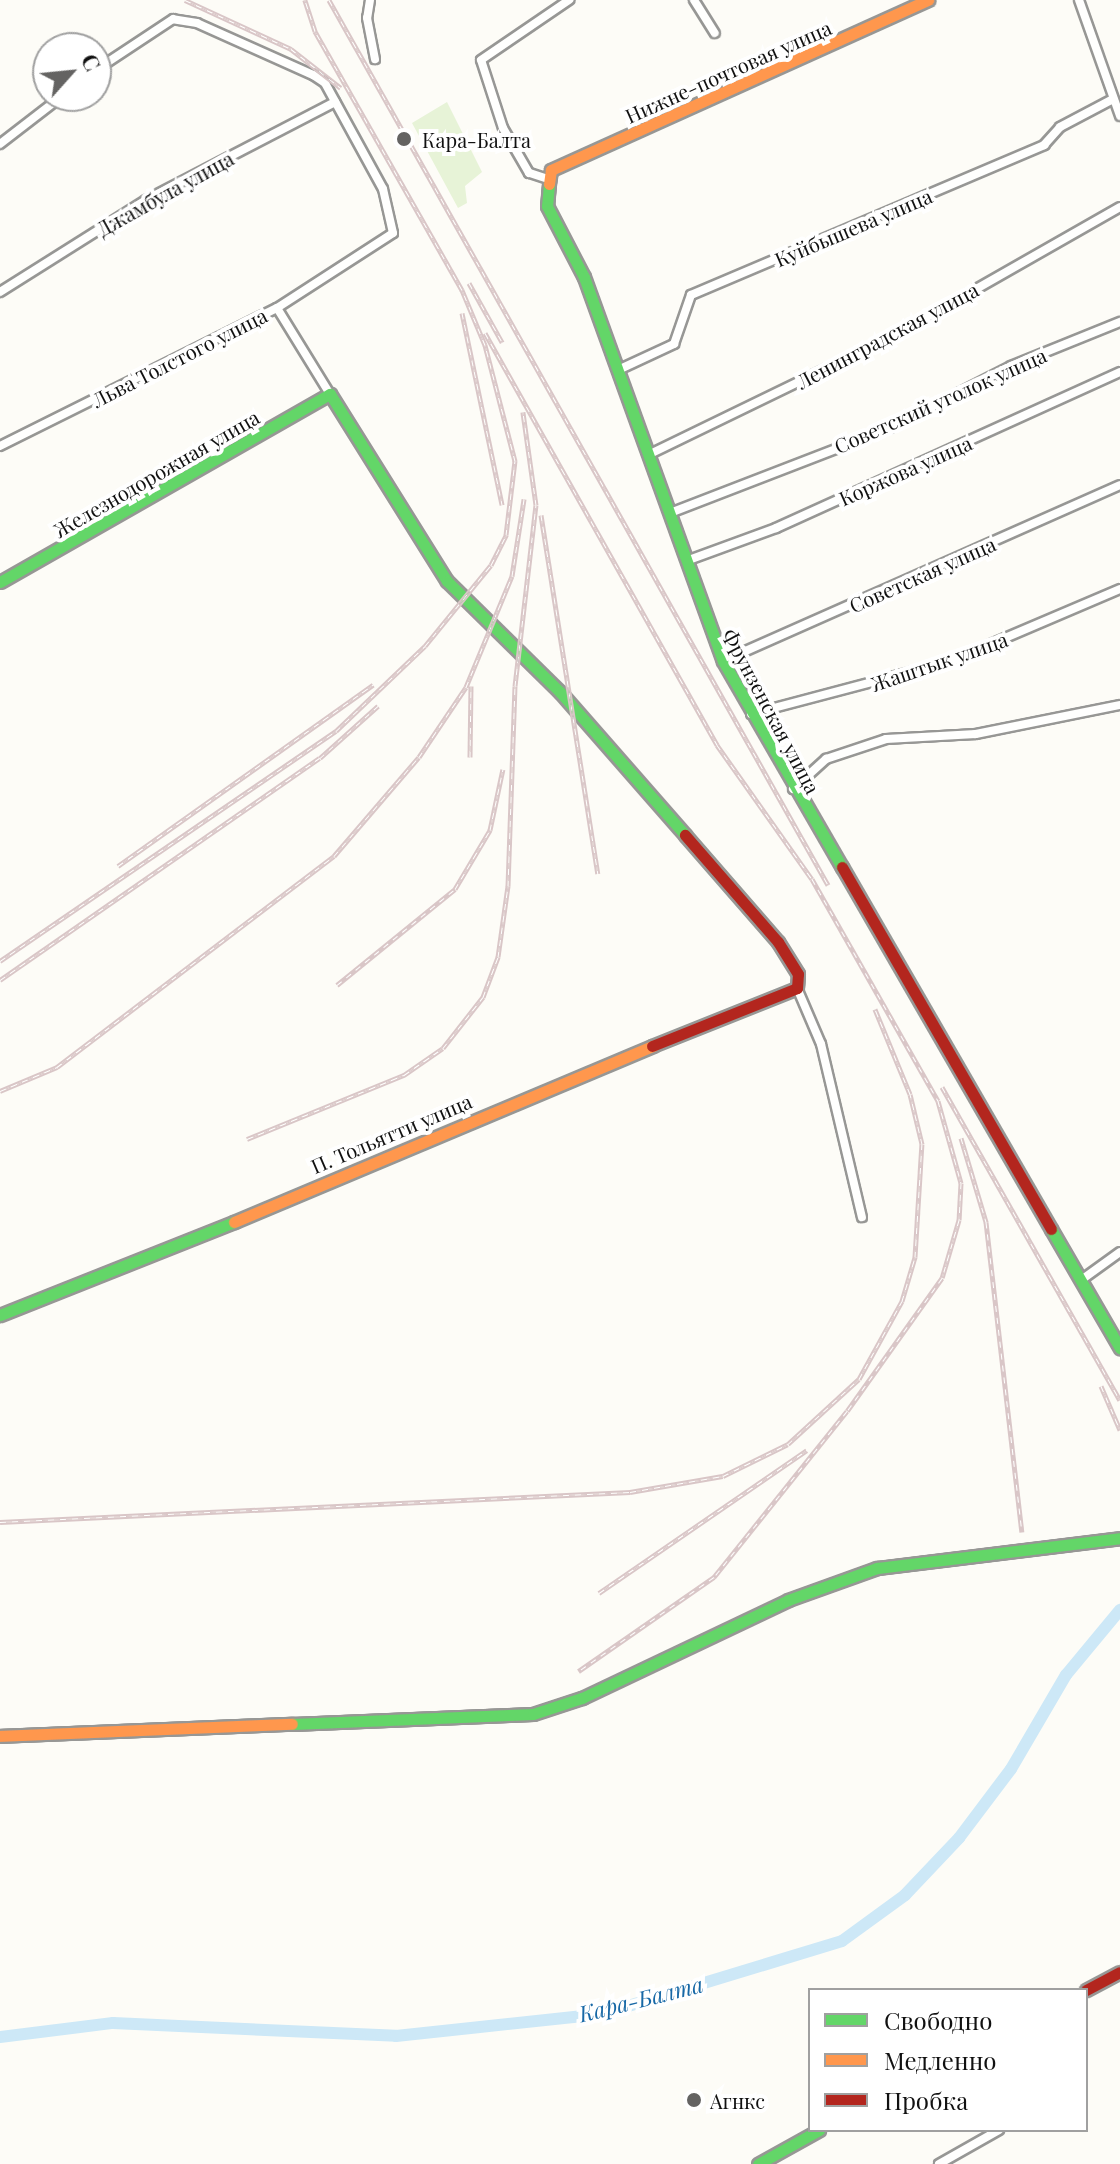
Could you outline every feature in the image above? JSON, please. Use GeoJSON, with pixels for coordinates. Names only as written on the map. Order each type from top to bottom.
{"type":"FeatureCollection","features":[{"type":"Feature","properties":{"kind":"main road","name":"Нижне-почтовая улица"},"geometry":{"type":"LineString","coordinates":[[548,179],[551,170],[928,0]]}},
{"type":"Feature","properties":{"kind":"main road","name":"Фрунзенская улица"},"geometry":{"type":"LineString","coordinates":[[548,179],[547,206],[584,277],[723,661],[793,789],[1084,1278],[1120,1348]]}},
{"type":"Feature","properties":{"kind":"main road","name":"Железнодорожная улица"},"geometry":{"type":"LineString","coordinates":[[0,582],[330,394]]}},
{"type":"Feature","properties":{"kind":"main road"},"geometry":{"type":"LineString","coordinates":[[330,394],[447,581],[560,692],[778,942],[794,965],[797,988]]}},
{"type":"Feature","properties":{"kind":"main road","name":"П. Тольятти улица"},"geometry":{"type":"LineString","coordinates":[[0,1315],[122,1271],[485,1112],[797,988]]}},
{"type":"Feature","properties":{"kind":"main road"},"geometry":{"type":"LineString","coordinates":[[0,1736],[533,1714],[582,1698],[788,1600],[877,1568],[1120,1538]]}},
{"type":"Feature","properties":{"kind":"main road"},"geometry":{"type":"LineString","coordinates":[[1088,1989],[1120,1972]]}},
{"type":"Feature","properties":{"kind":"main road"},"geometry":{"type":"LineString","coordinates":[[758,2164],[815,2132]]}},
{"type":"Feature","properties":{"kind":"street"},"geometry":{"type":"LineString","coordinates":[[370,0],[367,18],[375,59]]}},
{"type":"Feature","properties":{"kind":"street"},"geometry":{"type":"LineString","coordinates":[[548,179],[529,173],[503,128],[481,60],[569,0]]}},
{"type":"Feature","properties":{"kind":"street"},"geometry":{"type":"LineString","coordinates":[[694,0],[715,33]]}},
{"type":"Feature","properties":{"kind":"street"},"geometry":{"type":"LineString","coordinates":[[1079,0],[1120,116]]}},
{"type":"Feature","properties":{"kind":"street"},"geometry":{"type":"LineString","coordinates":[[112,59],[173,19],[197,23],[313,75],[335,102]]}},
{"type":"Feature","properties":{"kind":"street"},"geometry":{"type":"LineString","coordinates":[[1109,87],[1120,81]]}},
{"type":"Feature","properties":{"kind":"street","name":"Куйбышева улица"},"geometry":{"type":"LineString","coordinates":[[618,370],[674,344],[691,295],[1044,145],[1060,127],[1113,99]]}},
{"type":"Feature","properties":{"kind":"street","name":"Льва Толстого улица"},"geometry":{"type":"LineString","coordinates":[[0,446],[277,308],[283,298],[393,233],[383,189],[335,102]]}},
{"type":"Feature","properties":{"kind":"street","name":"Джамбула улица"},"geometry":{"type":"LineString","coordinates":[[0,292],[146,200],[335,102]]}},
{"type":"Feature","properties":{"kind":"street"},"geometry":{"type":"LineString","coordinates":[[0,144],[41,112]]}},
{"type":"Feature","properties":{"kind":"street","name":"Ленинградская улица"},"geometry":{"type":"LineString","coordinates":[[650,454],[899,333],[1120,207]]}},
{"type":"Feature","properties":{"kind":"street"},"geometry":{"type":"LineString","coordinates":[[277,308],[330,394]]}},
{"type":"Feature","properties":{"kind":"street","name":"Советский уголок улица"},"geometry":{"type":"LineString","coordinates":[[670,513],[890,428],[1011,366],[1120,322]]}},
{"type":"Feature","properties":{"kind":"street","name":"Коржова улица"},"geometry":{"type":"LineString","coordinates":[[686,561],[776,528],[1120,372]]}},
{"type":"Feature","properties":{"kind":"street","name":"Советская улица"},"geometry":{"type":"LineString","coordinates":[[723,661],[1120,485]]}},
{"type":"Feature","properties":{"kind":"street","name":"Жаштык улица"},"geometry":{"type":"LineString","coordinates":[[751,714],[951,661],[1120,589]]}},
{"type":"Feature","properties":{"kind":"street"},"geometry":{"type":"LineString","coordinates":[[793,789],[826,759],[886,739],[976,734],[1120,705]]}},
{"type":"Feature","properties":{"kind":"street"},"geometry":{"type":"LineString","coordinates":[[797,988],[821,1044],[862,1217]]}},
{"type":"Feature","properties":{"kind":"street"},"geometry":{"type":"LineString","coordinates":[[1084,1278],[1120,1252]]}},
{"type":"Feature","properties":{"kind":"street"},"geometry":{"type":"LineString","coordinates":[[939,2164],[995,2132]]}},
{"type":"Feature","properties":{"kind":"green space"},"geometry":{"type":"Polygon","coordinates":[[[447,102],[482,172],[465,186],[467,203],[458,208],[412,123],[447,102]]]}},
{"type":"Feature","properties":{"kind":"waterway","name":"Кара-Балта"},"geometry":{"type":"LineString","coordinates":[[0,2037],[113,2023],[396,2036],[602,2014],[842,1941],[905,1895],[959,1838],[1011,1769],[1066,1675],[1120,1610]]}},
{"type":"Feature","properties":{"kind":"railway"},"geometry":{"type":"LineString","coordinates":[[185,0],[291,49],[341,88]]}},
{"type":"Feature","properties":{"kind":"railway"},"geometry":{"type":"LineString","coordinates":[[0,961],[336,731],[425,646],[491,565],[506,535],[515,461],[485,345],[462,290],[315,31],[305,0]]}},
{"type":"Feature","properties":{"kind":"railway"},"geometry":{"type":"LineString","coordinates":[[329,0],[828,885]]}},
{"type":"Feature","properties":{"kind":"railway"},"geometry":{"type":"LineString","coordinates":[[469,283],[502,342]]}},
{"type":"Feature","properties":{"kind":"railway"},"geometry":{"type":"LineString","coordinates":[[462,313],[502,505]]}},
{"type":"Feature","properties":{"kind":"railway"},"geometry":{"type":"LineString","coordinates":[[485,333],[717,745],[812,879],[938,1101],[961,1183],[959,1220],[942,1278],[847,1411],[714,1577],[579,1671]]}},
{"type":"Feature","properties":{"kind":"railway"},"geometry":{"type":"LineString","coordinates":[[247,1139],[404,1075],[443,1048],[483,997],[498,957],[508,886],[515,686],[536,505],[523,412]]}},
{"type":"Feature","properties":{"kind":"railway"},"geometry":{"type":"LineString","coordinates":[[0,1091],[57,1067],[334,856],[419,757],[466,687],[512,576],[524,499]]}},
{"type":"Feature","properties":{"kind":"railway"},"geometry":{"type":"LineString","coordinates":[[541,515],[598,874]]}},
{"type":"Feature","properties":{"kind":"railway"},"geometry":{"type":"LineString","coordinates":[[118,866],[373,685]]}},
{"type":"Feature","properties":{"kind":"railway"},"geometry":{"type":"LineString","coordinates":[[470,757],[471,686]]}},
{"type":"Feature","properties":{"kind":"railway"},"geometry":{"type":"LineString","coordinates":[[0,980],[320,758],[378,706]]}},
{"type":"Feature","properties":{"kind":"railway"},"geometry":{"type":"LineString","coordinates":[[337,985],[455,889],[490,830],[503,769]]}},
{"type":"Feature","properties":{"kind":"railway"},"geometry":{"type":"LineString","coordinates":[[0,1522],[630,1492],[723,1476],[788,1444],[859,1379],[902,1301],[915,1257],[922,1144],[910,1094],[875,1009]]}},
{"type":"Feature","properties":{"kind":"railway"},"geometry":{"type":"LineString","coordinates":[[942,1087],[1120,1400]]}},
{"type":"Feature","properties":{"kind":"railway"},"geometry":{"type":"LineString","coordinates":[[961,1138],[986,1222],[1022,1532]]}},
{"type":"Feature","properties":{"kind":"railway"},"geometry":{"type":"LineString","coordinates":[[1101,1386],[1120,1430]]}},
{"type":"Feature","properties":{"kind":"railway"},"geometry":{"type":"LineString","coordinates":[[599,1593],[807,1450]]}},
{"type":"Feature","properties":{"kind":"traffic: fast"},"geometry":{"type":"LineString","coordinates":[[549,184],[547,206],[584,277],[723,661],[842,867]]}},
{"type":"Feature","properties":{"kind":"traffic: fast"},"geometry":{"type":"LineString","coordinates":[[0,582],[330,394],[447,581],[560,692],[685,835]]}},
{"type":"Feature","properties":{"kind":"traffic: fast"},"geometry":{"type":"LineString","coordinates":[[0,1315],[234,1222]]}},
{"type":"Feature","properties":{"kind":"traffic: fast"},"geometry":{"type":"LineString","coordinates":[[1051,1229],[1120,1348]]}},
{"type":"Feature","properties":{"kind":"traffic: fast"},"geometry":{"type":"LineString","coordinates":[[292,1724],[533,1714],[582,1698],[788,1600],[877,1568],[1120,1538]]}},
{"type":"Feature","properties":{"kind":"traffic: fast"},"geometry":{"type":"LineString","coordinates":[[758,2164],[815,2132]]}},
{"type":"Feature","properties":{"kind":"traffic: slow"},"geometry":{"type":"LineString","coordinates":[[549,184],[551,170],[928,0]]}},
{"type":"Feature","properties":{"kind":"traffic: slow"},"geometry":{"type":"LineString","coordinates":[[234,1222],[652,1046]]}},
{"type":"Feature","properties":{"kind":"traffic: slow"},"geometry":{"type":"LineString","coordinates":[[0,1736],[292,1724]]}},
{"type":"Feature","properties":{"kind":"traffic: jam"},"geometry":{"type":"LineString","coordinates":[[652,1046],[797,988],[798,974],[778,942],[685,835]]}},
{"type":"Feature","properties":{"kind":"traffic: jam"},"geometry":{"type":"LineString","coordinates":[[842,867],[1051,1229]]}},
{"type":"Feature","properties":{"kind":"traffic: jam"},"geometry":{"type":"LineString","coordinates":[[1088,1989],[1120,1972]]}},
{"type":"Feature","properties":{"kind":"place","name":"Кара-Балта"},"geometry":{"type":"Point","coordinates":[404,139]}},
{"type":"Feature","properties":{"kind":"place","name":"Агнкс"},"geometry":{"type":"Point","coordinates":[694,2100]}}]}
